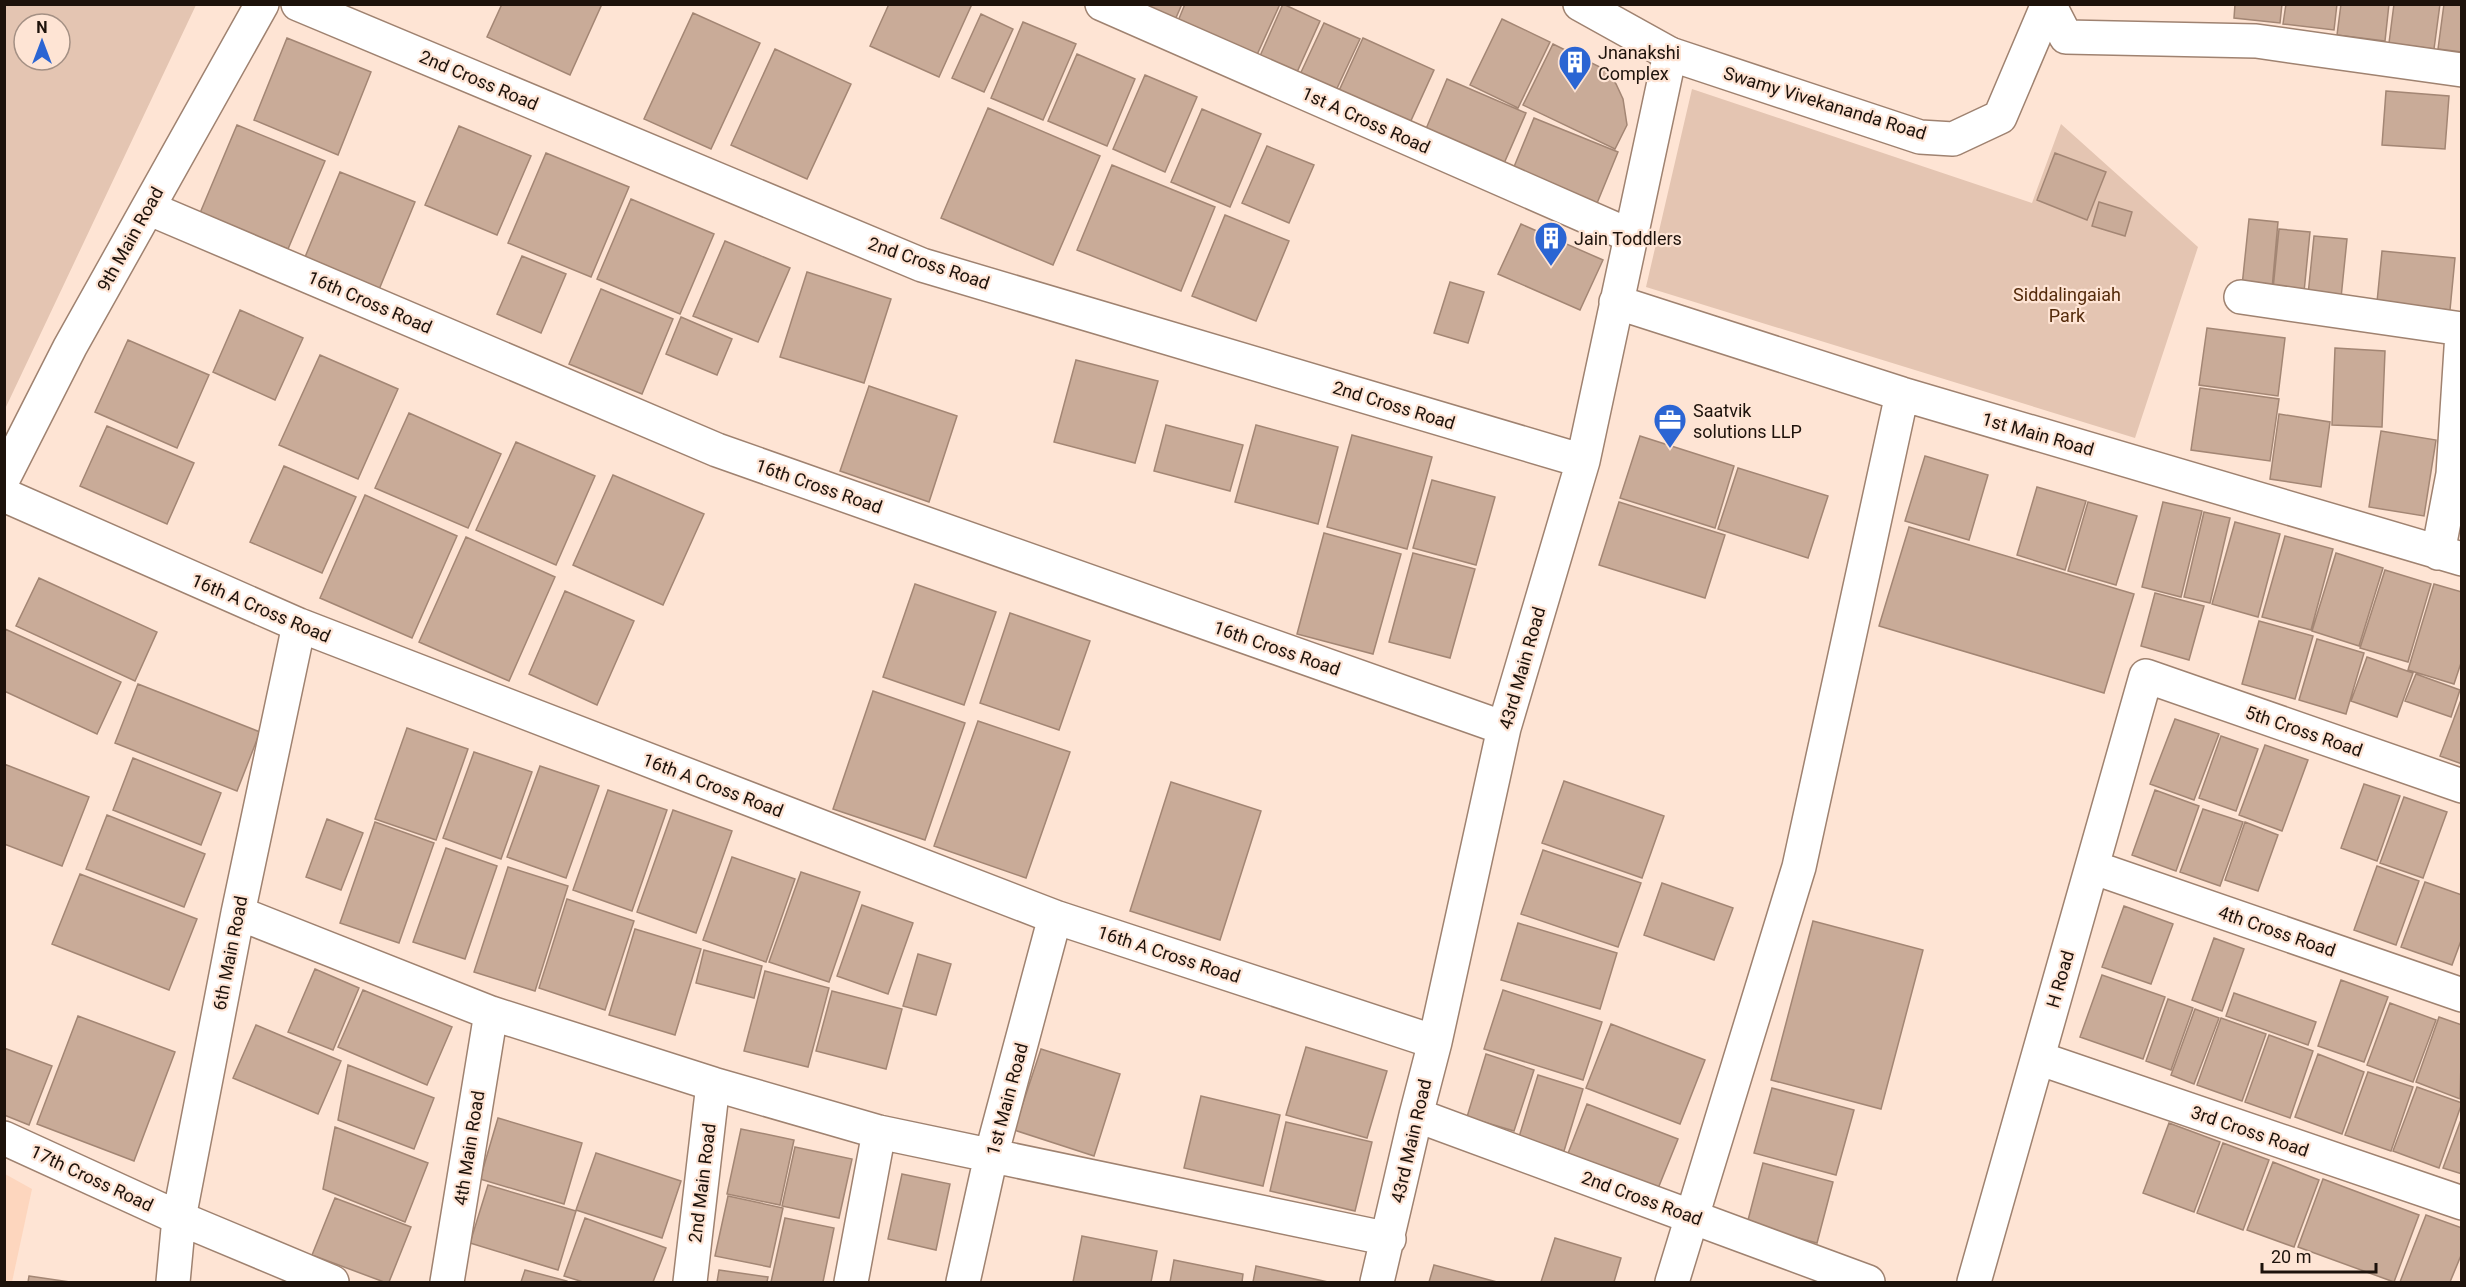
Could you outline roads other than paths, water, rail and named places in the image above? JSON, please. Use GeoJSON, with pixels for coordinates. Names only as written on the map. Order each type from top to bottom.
{"type":"FeatureCollection","features":[{"type":"Feature","properties":{"kind":"street","name":"9th Main Road"},"geometry":{"type":"LineString","coordinates":[[4,477],[70,346],[262,4]]}},
{"type":"Feature","properties":{"kind":"street","name":"2nd Cross Road"},"geometry":{"type":"LineString","coordinates":[[298,4],[922,265],[1583,461]]}},
{"type":"Feature","properties":{"kind":"street","name":"1st A Cross Road"},"geometry":{"type":"LineString","coordinates":[[1102,4],[1631,236]]}},
{"type":"Feature","properties":{"kind":"street"},"geometry":{"type":"LineString","coordinates":[[1580,4],[1670,54]]}},
{"type":"Feature","properties":{"kind":"street"},"geometry":{"type":"LineString","coordinates":[[2048,4],[2066,37],[2256,41],[2462,70]]}},
{"type":"Feature","properties":{"kind":"street","name":"Swamy Vivekananda Road"},"geometry":{"type":"LineString","coordinates":[[1670,54],[1920,137],[1953,139],[2000,117],[2048,4]]}},
{"type":"Feature","properties":{"kind":"street","name":"43rd Main Road"},"geometry":{"type":"LineString","coordinates":[[1377,1282],[1435,1042],[1504,728],[1583,461],[1670,54]]}},
{"type":"Feature","properties":{"kind":"street","name":"16th Cross Road"},"geometry":{"type":"LineString","coordinates":[[148,208],[717,450],[1504,728]]}},
{"type":"Feature","properties":{"kind":"street"},"geometry":{"type":"LineString","coordinates":[[2241,297],[2462,331],[2450,556]]}},
{"type":"Feature","properties":{"kind":"street","name":"1st Main Road"},"geometry":{"type":"LineString","coordinates":[[1616,302],[1902,394],[2450,556]]}},
{"type":"Feature","properties":{"kind":"street"},"geometry":{"type":"LineString","coordinates":[[1672,1282],[1799,867],[1902,394]]}},
{"type":"Feature","properties":{"kind":"street","name":"16th A Cross Road"},"geometry":{"type":"LineString","coordinates":[[4,495],[298,625],[1055,917],[1435,1042]]}},
{"type":"Feature","properties":{"kind":"street","name":"6th Main Road"},"geometry":{"type":"LineString","coordinates":[[173,1282],[179,1218],[238,913],[298,625]]}},
{"type":"Feature","properties":{"kind":"street","name":"5th Cross Road"},"geometry":{"type":"LineString","coordinates":[[2146,676],[2462,786]]}},
{"type":"Feature","properties":{"kind":"street","name":"H Road"},"geometry":{"type":"LineString","coordinates":[[1974,1282],[2146,676]]}},
{"type":"Feature","properties":{"kind":"street","name":"4th Cross Road"},"geometry":{"type":"LineString","coordinates":[[2092,867],[2462,995]]}},
{"type":"Feature","properties":{"kind":"street"},"geometry":{"type":"LineString","coordinates":[[238,913],[491,1013],[713,1084],[879,1132],[1389,1239]]}},
{"type":"Feature","properties":{"kind":"street","name":"1st Main Road"},"geometry":{"type":"LineString","coordinates":[[963,1282],[991,1156],[1055,917]]}},
{"type":"Feature","properties":{"kind":"street","name":"4th Main Road"},"geometry":{"type":"LineString","coordinates":[[447,1282],[491,1013]]}},
{"type":"Feature","properties":{"kind":"street","name":"3rd Cross Road"},"geometry":{"type":"LineString","coordinates":[[2038,1058],[2462,1203]]}},
{"type":"Feature","properties":{"kind":"street","name":"2nd Main Road"},"geometry":{"type":"LineString","coordinates":[[690,1282],[713,1084]]}},
{"type":"Feature","properties":{"kind":"street","name":"2nd Cross Road"},"geometry":{"type":"LineString","coordinates":[[1416,1115],[1868,1282]]}},
{"type":"Feature","properties":{"kind":"street"},"geometry":{"type":"LineString","coordinates":[[851,1282],[879,1132]]}},
{"type":"Feature","properties":{"kind":"street","name":"17th Cross Road"},"geometry":{"type":"LineString","coordinates":[[4,1138],[179,1218],[332,1282]]}},
{"type":"Feature","properties":{"kind":"place","name":"Jnanakshi Complex"},"geometry":{"type":"Point","coordinates":[1575,91]}},
{"type":"Feature","properties":{"kind":"place","name":"Jain Toddlers"},"geometry":{"type":"Point","coordinates":[1551,267]}},
{"type":"Feature","properties":{"kind":"place","name":"Saatvik solutions LLP"},"geometry":{"type":"Point","coordinates":[1670,449]}},
{"type":"Feature","properties":{"kind":"park label","name":"Siddalingaiah Park"},"geometry":{"type":"Point","coordinates":[2067,304]}}]}
